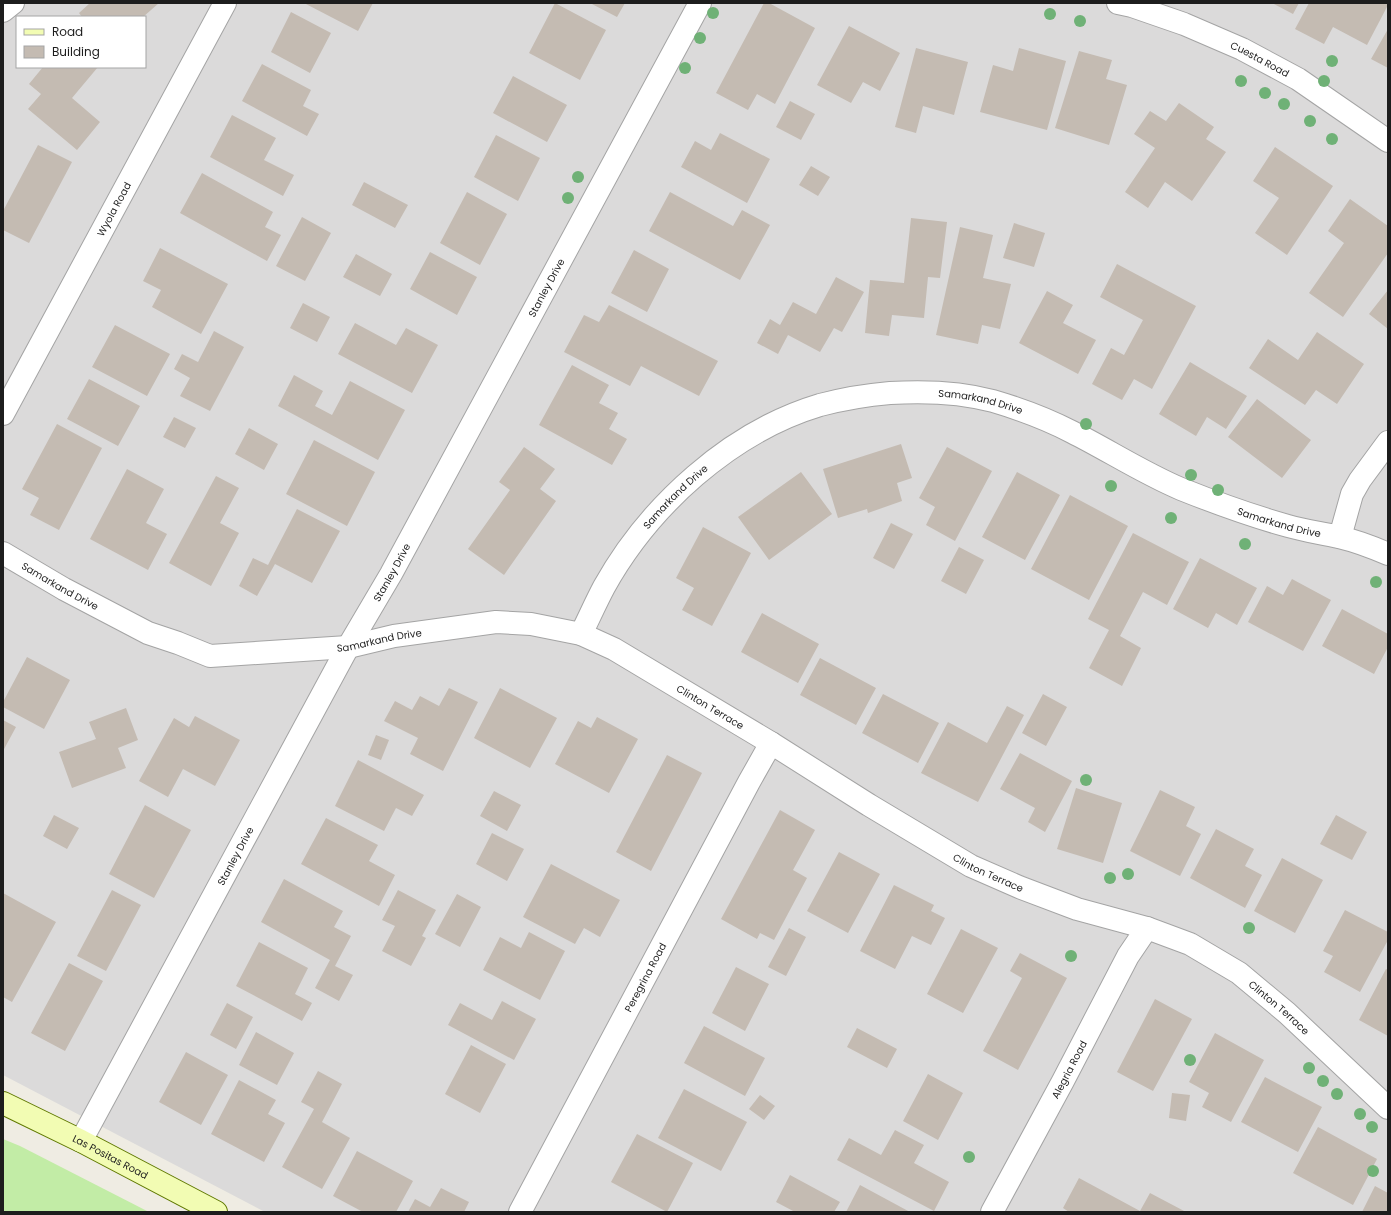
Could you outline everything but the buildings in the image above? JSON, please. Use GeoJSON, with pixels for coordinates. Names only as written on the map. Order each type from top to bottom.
{"type":"FeatureCollection","features":[{"type":"Feature","properties":{"kind":"main road","name":"Las Positas Road"},"geometry":{"type":"LineString","coordinates":[[3,1103],[81,1141],[216,1212]]}},
{"type":"Feature","properties":{"kind":"street"},"geometry":{"type":"LineString","coordinates":[[3,11],[13,3]]}},
{"type":"Feature","properties":{"kind":"street","name":"Wyola Road"},"geometry":{"type":"LineString","coordinates":[[3,414],[225,3]]}},
{"type":"Feature","properties":{"kind":"street","name":"Stanley Drive"},"geometry":{"type":"LineString","coordinates":[[81,1141],[348,647],[391,574],[700,3]]}},
{"type":"Feature","properties":{"kind":"street","name":"Cuesta Road"},"geometry":{"type":"LineString","coordinates":[[1118,3],[1132,6],[1184,24],[1242,49],[1298,79],[1388,141]]}},
{"type":"Feature","properties":{"kind":"street","name":"Samarkand Drive"},"geometry":{"type":"LineString","coordinates":[[3,553],[148,633],[210,656],[348,647],[394,636],[496,622],[531,624],[581,634],[605,586],[630,548],[658,512],[700,471],[733,446],[775,423],[819,405],[863,396],[914,392],[949,393],[990,400],[1039,416],[1073,432],[1107,452],[1178,487],[1227,507],[1290,526],[1340,537],[1388,554]]}},
{"type":"Feature","properties":{"kind":"street"},"geometry":{"type":"LineString","coordinates":[[1340,537],[1352,494],[1360,480],[1388,442]]}},
{"type":"Feature","properties":{"kind":"street","name":"Clinton Terrace"},"geometry":{"type":"LineString","coordinates":[[581,634],[614,649],[771,743],[869,805],[971,866],[1019,887],[1077,909],[1147,928],[1190,944],[1239,973],[1287,1013],[1388,1108]]}},
{"type":"Feature","properties":{"kind":"street","name":"Peregrina Road"},"geometry":{"type":"LineString","coordinates":[[520,1212],[771,743]]}},
{"type":"Feature","properties":{"kind":"street","name":"Alegria Road"},"geometry":{"type":"LineString","coordinates":[[992,1212],[1063,1081],[1128,956],[1147,928]]}},
{"type":"Feature","properties":{"kind":"shaded area"},"geometry":{"type":"Polygon","coordinates":[[[3,3],[1388,3],[1388,1212],[265,1212],[3,1075],[3,3]]]}},
{"type":"Feature","properties":{"kind":"green space"},"geometry":{"type":"Polygon","coordinates":[[[3,1139],[20,1146],[149,1212],[3,1212],[3,1139]]]}}]}
